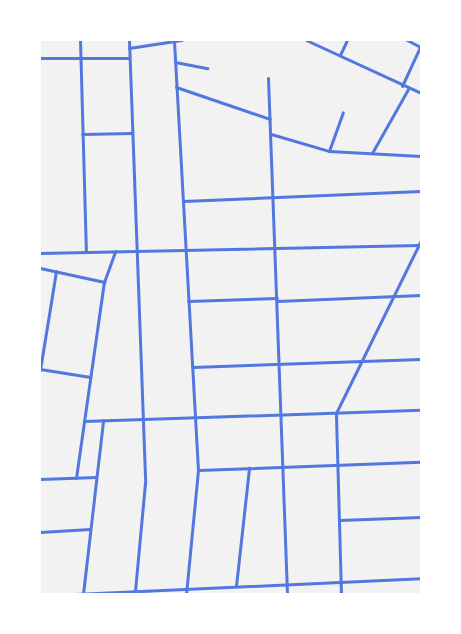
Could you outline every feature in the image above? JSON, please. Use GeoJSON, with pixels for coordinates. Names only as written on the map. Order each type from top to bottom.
{"type":"FeatureCollection","features":[{"type":"Feature","properties":{"kind":"street"},"geometry":{"type":"LineString","coordinates":[[80,40],[78,58],[86,252]]}},
{"type":"Feature","properties":{"kind":"street"},"geometry":{"type":"LineString","coordinates":[[129,40],[145,483],[135,591]]}},
{"type":"Feature","properties":{"kind":"street"},"geometry":{"type":"LineString","coordinates":[[129,48],[178,40],[175,62],[176,87],[198,470],[186,594]]}},
{"type":"Feature","properties":{"kind":"street"},"geometry":{"type":"LineString","coordinates":[[306,40],[340,54],[408,89],[421,93]]}},
{"type":"Feature","properties":{"kind":"street"},"geometry":{"type":"LineString","coordinates":[[340,54],[347,40]]}},
{"type":"Feature","properties":{"kind":"street"},"geometry":{"type":"LineString","coordinates":[[402,86],[421,47],[407,40]]}},
{"type":"Feature","properties":{"kind":"street"},"geometry":{"type":"LineString","coordinates":[[40,58],[129,58]]}},
{"type":"Feature","properties":{"kind":"street"},"geometry":{"type":"LineString","coordinates":[[175,62],[207,68]]}},
{"type":"Feature","properties":{"kind":"street"},"geometry":{"type":"LineString","coordinates":[[268,78],[284,467],[286,594]]}},
{"type":"Feature","properties":{"kind":"street"},"geometry":{"type":"LineString","coordinates":[[176,87],[270,119]]}},
{"type":"Feature","properties":{"kind":"street"},"geometry":{"type":"LineString","coordinates":[[372,153],[408,89]]}},
{"type":"Feature","properties":{"kind":"street"},"geometry":{"type":"LineString","coordinates":[[329,151],[343,112]]}},
{"type":"Feature","properties":{"kind":"street"},"geometry":{"type":"LineString","coordinates":[[82,134],[132,133]]}},
{"type":"Feature","properties":{"kind":"street"},"geometry":{"type":"LineString","coordinates":[[270,134],[329,151],[421,156]]}},
{"type":"Feature","properties":{"kind":"street"},"geometry":{"type":"LineString","coordinates":[[183,201],[421,191]]}},
{"type":"Feature","properties":{"kind":"street"},"geometry":{"type":"LineString","coordinates":[[40,252],[275,248],[420,243],[336,413],[341,594]]}},
{"type":"Feature","properties":{"kind":"street"},"geometry":{"type":"LineString","coordinates":[[76,478],[104,282],[115,251]]}},
{"type":"Feature","properties":{"kind":"street"},"geometry":{"type":"LineString","coordinates":[[40,268],[104,282]]}},
{"type":"Feature","properties":{"kind":"street"},"geometry":{"type":"LineString","coordinates":[[56,271],[40,370],[90,377]]}},
{"type":"Feature","properties":{"kind":"street"},"geometry":{"type":"LineString","coordinates":[[188,301],[421,295]]}},
{"type":"Feature","properties":{"kind":"street"},"geometry":{"type":"LineString","coordinates":[[192,367],[421,359]]}},
{"type":"Feature","properties":{"kind":"street"},"geometry":{"type":"LineString","coordinates":[[84,421],[421,410]]}},
{"type":"Feature","properties":{"kind":"street"},"geometry":{"type":"LineString","coordinates":[[83,594],[102,420]]}},
{"type":"Feature","properties":{"kind":"street"},"geometry":{"type":"LineString","coordinates":[[198,470],[421,462]]}},
{"type":"Feature","properties":{"kind":"street"},"geometry":{"type":"LineString","coordinates":[[236,586],[249,468]]}},
{"type":"Feature","properties":{"kind":"street"},"geometry":{"type":"LineString","coordinates":[[40,479],[96,477]]}},
{"type":"Feature","properties":{"kind":"street"},"geometry":{"type":"LineString","coordinates":[[339,520],[421,517]]}},
{"type":"Feature","properties":{"kind":"street"},"geometry":{"type":"LineString","coordinates":[[40,532],[90,529]]}},
{"type":"Feature","properties":{"kind":"street"},"geometry":{"type":"LineString","coordinates":[[75,594],[421,578]]}}]}
